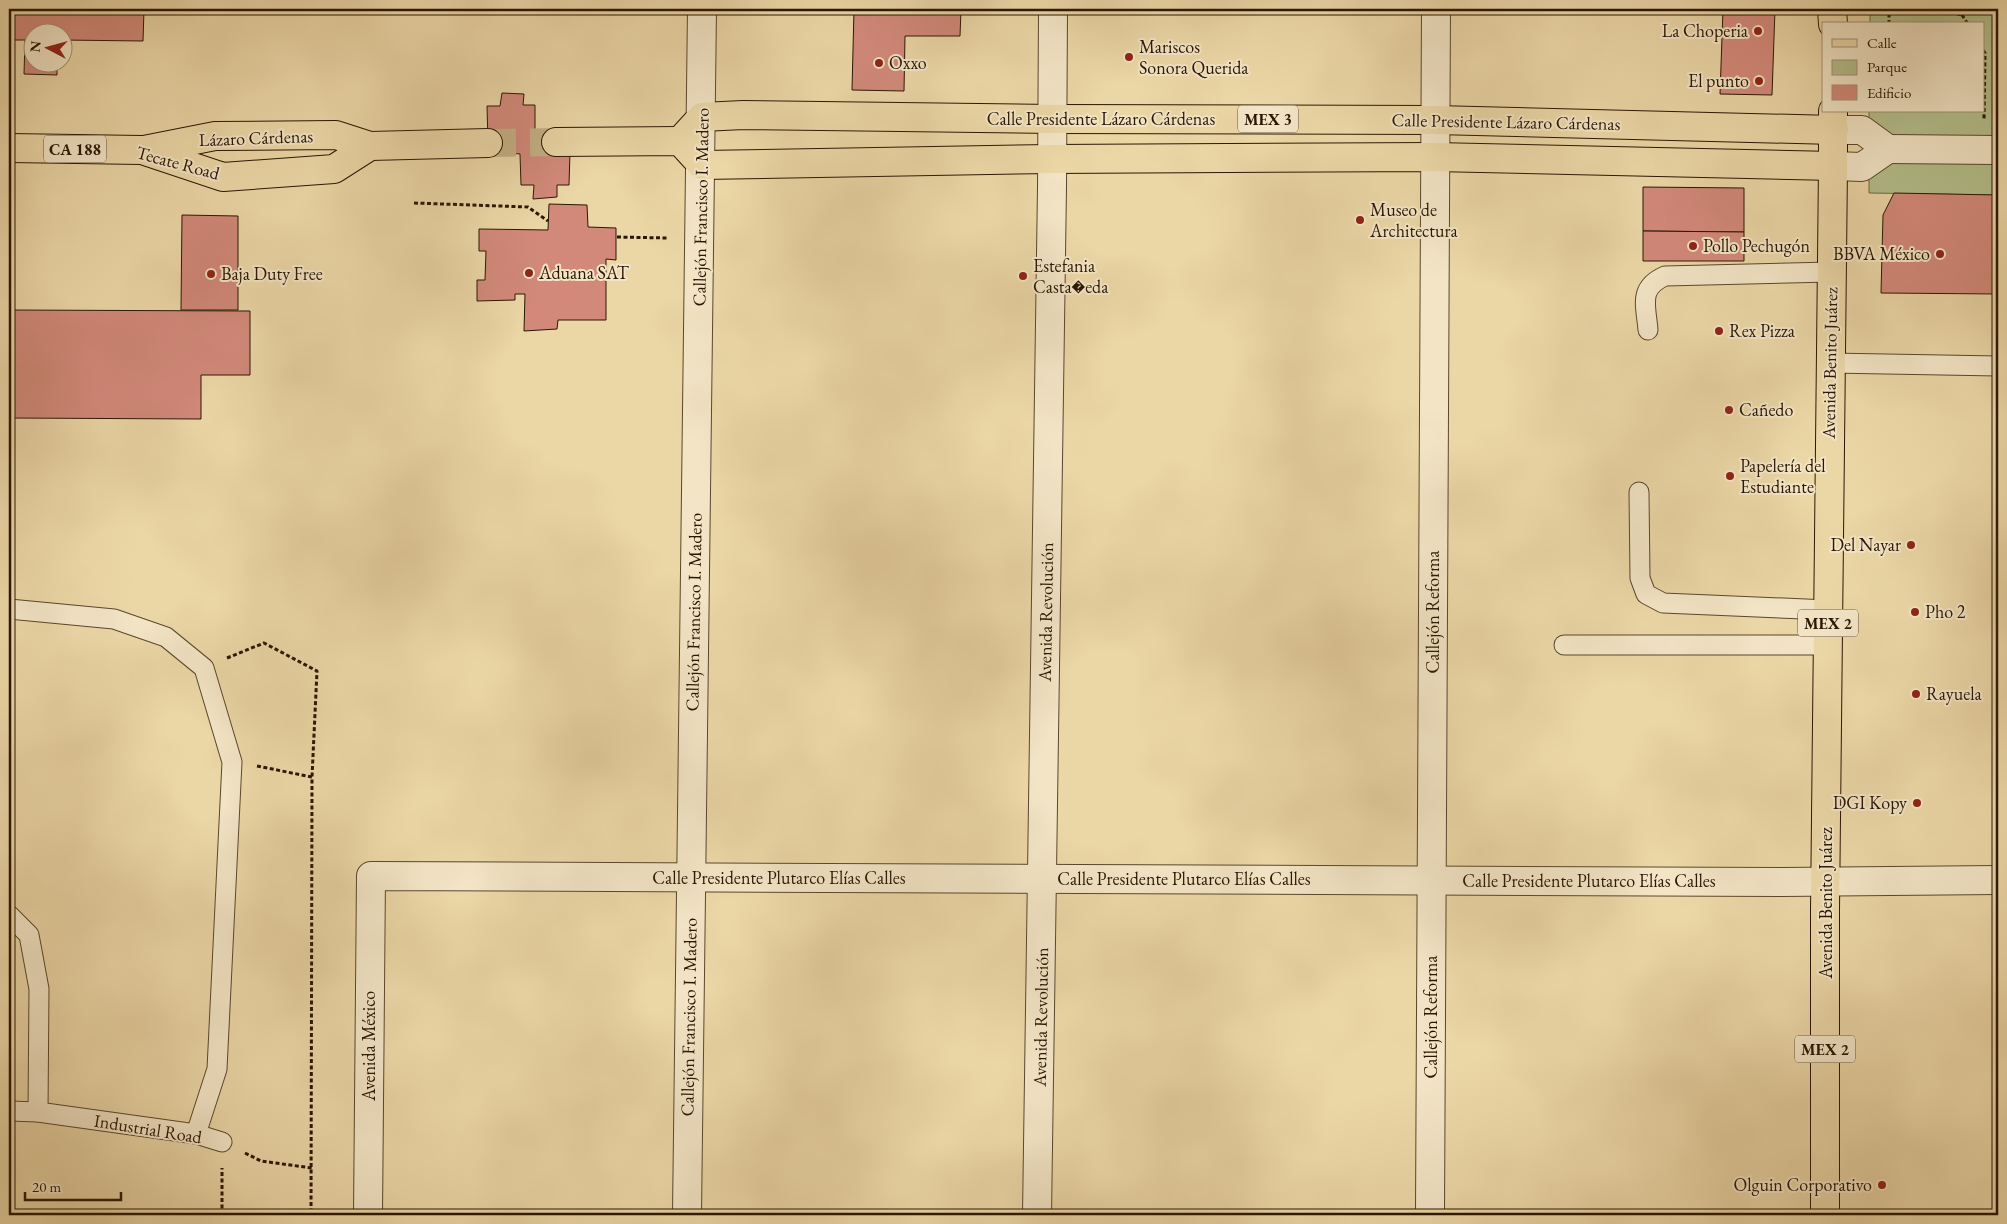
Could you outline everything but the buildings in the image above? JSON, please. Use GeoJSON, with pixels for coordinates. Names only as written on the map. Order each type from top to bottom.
{"type":"FeatureCollection","features":[{"type":"Feature","properties":{"kind":"main road"},"geometry":{"type":"LineString","coordinates":[[1832,9],[1833,22]]}},
{"type":"Feature","properties":{"kind":"main road","name":"Calle Presidente Lázaro Cárdenas"},"geometry":{"type":"LineString","coordinates":[[702,117],[1834,120]]}},
{"type":"Feature","properties":{"kind":"main road"},"geometry":{"type":"LineString","coordinates":[[556,142],[680,141],[702,117]]}},
{"type":"Feature","properties":{"kind":"main road","name":"Avenida Benito Juárez"},"geometry":{"type":"LineString","coordinates":[[1825,1215],[1830,363],[1834,120]]}},
{"type":"Feature","properties":{"kind":"main road","name":"Lázaro Cárdenas"},"geometry":{"type":"LineString","coordinates":[[142,150],[215,136],[336,135],[370,146]]}},
{"type":"Feature","properties":{"kind":"main road"},"geometry":{"type":"LineString","coordinates":[[680,141],[702,165]]}},
{"type":"Feature","properties":{"kind":"main road"},"geometry":{"type":"LineString","coordinates":[[370,146],[488,144]]}},
{"type":"Feature","properties":{"kind":"main road","name":"Tecate Road"},"geometry":{"type":"LineString","coordinates":[[9,148],[142,150],[223,177],[334,170],[370,146]]}},
{"type":"Feature","properties":{"kind":"main road","name":"Calle Presidente Lázaro Cárdenas"},"geometry":{"type":"LineString","coordinates":[[702,165],[1052,159],[1435,157],[1832,166]]}},
{"type":"Feature","properties":{"kind":"street","name":"Callejón Francisco I. Madero"},"geometry":{"type":"LineString","coordinates":[[687,1215],[690,877],[702,165],[702,9]]}},
{"type":"Feature","properties":{"kind":"street","name":"Avenida Revolución"},"geometry":{"type":"LineString","coordinates":[[1037,1215],[1053,119],[1052,9]]}},
{"type":"Feature","properties":{"kind":"street","name":"Callejón Reforma"},"geometry":{"type":"LineString","coordinates":[[1430,1215],[1436,9]]}},
{"type":"Feature","properties":{"kind":"street"},"geometry":{"type":"LineString","coordinates":[[1834,120],[1862,130],[1888,149]]}},
{"type":"Feature","properties":{"kind":"street"},"geometry":{"type":"LineString","coordinates":[[1832,166],[1862,167],[1888,149],[1991,150]]}},
{"type":"Feature","properties":{"kind":"street","name":"Calle Presidente Plutarco Elías Calles"},"geometry":{"type":"LineString","coordinates":[[371,876],[1826,882],[1998,880]]}},
{"type":"Feature","properties":{"kind":"street","name":"Avenida México"},"geometry":{"type":"LineString","coordinates":[[368,1215],[371,876]]}},
{"type":"Feature","properties":{"kind":"lane"},"geometry":{"type":"LineString","coordinates":[[1648,330],[1645,295],[1652,282],[1665,276],[1831,272]]}},
{"type":"Feature","properties":{"kind":"lane"},"geometry":{"type":"LineString","coordinates":[[1830,363],[1998,366]]}},
{"type":"Feature","properties":{"kind":"lane"},"geometry":{"type":"LineString","coordinates":[[1639,492],[1640,578],[1646,594],[1664,603],[1828,610]]}},
{"type":"Feature","properties":{"kind":"lane"},"geometry":{"type":"LineString","coordinates":[[9,609],[114,619],[166,637],[204,668],[232,762],[217,1068],[196,1134]]}},
{"type":"Feature","properties":{"kind":"lane"},"geometry":{"type":"LineString","coordinates":[[1564,645],[1828,645]]}},
{"type":"Feature","properties":{"kind":"lane"},"geometry":{"type":"LineString","coordinates":[[9,915],[28,935],[39,989],[38,1112]]}},
{"type":"Feature","properties":{"kind":"lane","name":"Industrial Road"},"geometry":{"type":"LineString","coordinates":[[9,1111],[38,1112],[196,1134],[222,1142]]}},
{"type":"Feature","properties":{"kind":"path"},"geometry":{"type":"LineString","coordinates":[[1888,22],[1889,9],[1937,9],[1962,15],[1967,22]]}},
{"type":"Feature","properties":{"kind":"path"},"geometry":{"type":"LineString","coordinates":[[1962,15],[1965,9]]}},
{"type":"Feature","properties":{"kind":"path"},"geometry":{"type":"LineString","coordinates":[[1984,52],[1991,150]]}},
{"type":"Feature","properties":{"kind":"path"},"geometry":{"type":"LineString","coordinates":[[414,203],[528,206],[548,221]]}},
{"type":"Feature","properties":{"kind":"path"},"geometry":{"type":"LineString","coordinates":[[616,237],[700,238]]}},
{"type":"Feature","properties":{"kind":"path"},"geometry":{"type":"LineString","coordinates":[[204,668],[264,643],[317,671],[312,777],[311,1215]]}},
{"type":"Feature","properties":{"kind":"path"},"geometry":{"type":"LineString","coordinates":[[232,762],[312,777]]}},
{"type":"Feature","properties":{"kind":"path"},"geometry":{"type":"LineString","coordinates":[[222,1142],[222,1215]]}},
{"type":"Feature","properties":{"kind":"path","name":"Industrial Road"},"geometry":{"type":"LineString","coordinates":[[222,1142],[261,1161],[312,1168]]}},
{"type":"Feature","properties":{"kind":"green space"},"geometry":{"type":"Polygon","coordinates":[[[1870,9],[1998,9],[1998,195],[1869,193],[1869,112],[1984,112],[1984,22],[1870,22],[1870,9]]]}},
{"type":"Feature","properties":{"kind":"tunnel"},"geometry":{"type":"LineString","coordinates":[[488,143],[556,142]]}},
{"type":"Feature","properties":{"kind":"place","name":"La Choperia"},"geometry":{"type":"Point","coordinates":[1758,31]}},
{"type":"Feature","properties":{"kind":"place","name":"Mariscos Sonora Querida"},"geometry":{"type":"Point","coordinates":[1129,57]}},
{"type":"Feature","properties":{"kind":"place","name":"Oxxo"},"geometry":{"type":"Point","coordinates":[879,63]}},
{"type":"Feature","properties":{"kind":"place","name":"El punto"},"geometry":{"type":"Point","coordinates":[1759,81]}},
{"type":"Feature","properties":{"kind":"place","name":"Museo de Architectura"},"geometry":{"type":"Point","coordinates":[1360,220]}},
{"type":"Feature","properties":{"kind":"place","name":"Pollo Pechugón"},"geometry":{"type":"Point","coordinates":[1693,246]}},
{"type":"Feature","properties":{"kind":"place","name":"BBVA México"},"geometry":{"type":"Point","coordinates":[1940,254]}},
{"type":"Feature","properties":{"kind":"place","name":"Aduana SAT"},"geometry":{"type":"Point","coordinates":[529,273]}},
{"type":"Feature","properties":{"kind":"place","name":"Baja Duty Free"},"geometry":{"type":"Point","coordinates":[211,274]}},
{"type":"Feature","properties":{"kind":"place","name":"Estefania Casta�eda"},"geometry":{"type":"Point","coordinates":[1023,276]}},
{"type":"Feature","properties":{"kind":"place","name":"Rex Pizza"},"geometry":{"type":"Point","coordinates":[1719,331]}},
{"type":"Feature","properties":{"kind":"place","name":"Cañedo"},"geometry":{"type":"Point","coordinates":[1729,410]}},
{"type":"Feature","properties":{"kind":"place","name":"Papelería del Estudiante"},"geometry":{"type":"Point","coordinates":[1730,476]}},
{"type":"Feature","properties":{"kind":"place","name":"Del Nayar"},"geometry":{"type":"Point","coordinates":[1911,545]}},
{"type":"Feature","properties":{"kind":"place","name":"Pho 2"},"geometry":{"type":"Point","coordinates":[1915,612]}},
{"type":"Feature","properties":{"kind":"place","name":"Rayuela"},"geometry":{"type":"Point","coordinates":[1916,694]}},
{"type":"Feature","properties":{"kind":"place","name":"DGI Kopy"},"geometry":{"type":"Point","coordinates":[1917,803]}},
{"type":"Feature","properties":{"kind":"place","name":"Olguin Corporativo"},"geometry":{"type":"Point","coordinates":[1882,1185]}}]}
